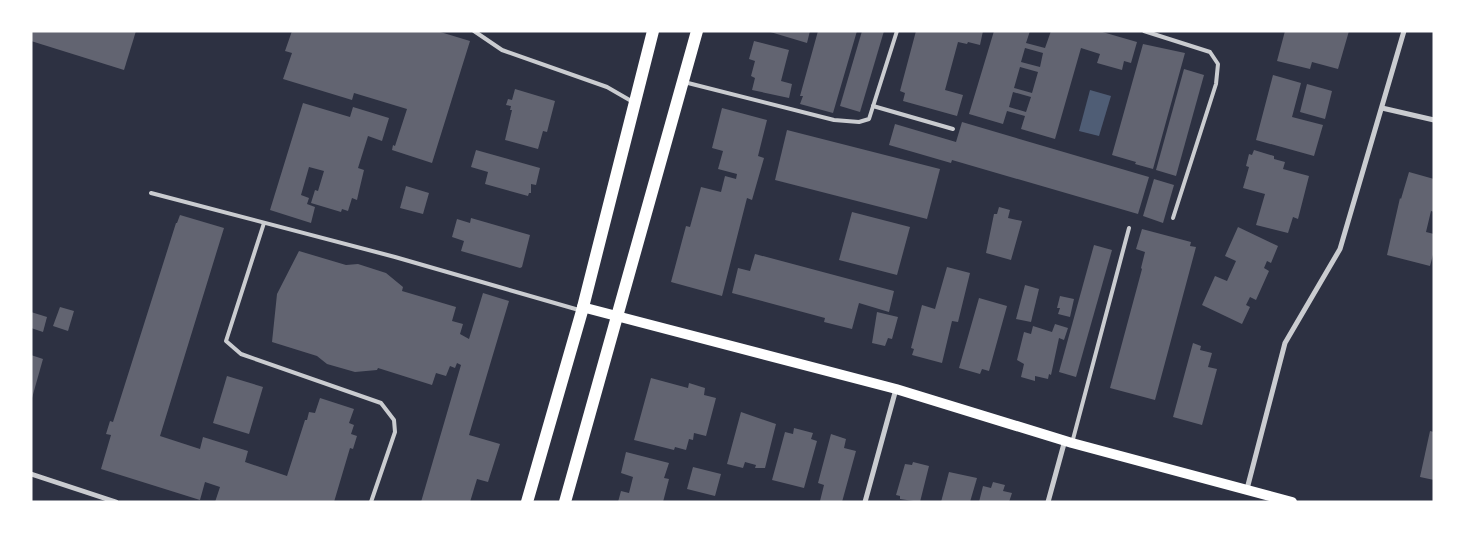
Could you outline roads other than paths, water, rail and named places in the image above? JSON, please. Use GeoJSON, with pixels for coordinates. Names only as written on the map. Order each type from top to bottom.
{"type":"FeatureCollection","features":[{"type":"Feature","properties":{"kind":"main road"},"geometry":{"type":"LineString","coordinates":[[527,502],[582,309],[653,31]]}},
{"type":"Feature","properties":{"kind":"main road"},"geometry":{"type":"LineString","coordinates":[[565,502],[697,31]]}},
{"type":"Feature","properties":{"kind":"main road"},"geometry":{"type":"LineString","coordinates":[[582,309],[618,316],[896,389],[1068,442],[1292,502]]}},
{"type":"Feature","properties":{"kind":"street"},"geometry":{"type":"LineString","coordinates":[[1247,489],[1285,343],[1340,249],[1404,31]]}},
{"type":"Feature","properties":{"kind":"street"},"geometry":{"type":"LineString","coordinates":[[1382,108],[1434,120]]}},
{"type":"Feature","properties":{"kind":"street"},"geometry":{"type":"LineString","coordinates":[[865,502],[896,389]]}},
{"type":"Feature","properties":{"kind":"street"},"geometry":{"type":"LineString","coordinates":[[1048,502],[1068,442]]}},
{"type":"Feature","properties":{"kind":"street"},"geometry":{"type":"LineString","coordinates":[[31,474],[116,502]]}},
{"type":"Feature","properties":{"kind":"lane"},"geometry":{"type":"LineString","coordinates":[[474,31],[502,50],[607,87],[635,103]]}},
{"type":"Feature","properties":{"kind":"lane"},"geometry":{"type":"LineString","coordinates":[[683,82],[834,120],[859,122],[869,119],[897,31]]}},
{"type":"Feature","properties":{"kind":"lane"},"geometry":{"type":"LineString","coordinates":[[1144,31],[1210,52],[1218,64],[1216,84],[1173,218]]}},
{"type":"Feature","properties":{"kind":"lane"},"geometry":{"type":"LineString","coordinates":[[873,106],[952,129]]}},
{"type":"Feature","properties":{"kind":"lane"},"geometry":{"type":"LineString","coordinates":[[151,194],[395,257],[582,309]]}},
{"type":"Feature","properties":{"kind":"lane"},"geometry":{"type":"LineString","coordinates":[[264,223],[226,341],[241,354],[381,403],[394,420],[395,432],[371,502]]}},
{"type":"Feature","properties":{"kind":"lane"},"geometry":{"type":"LineString","coordinates":[[1068,442],[1129,228]]}},
{"type":"Feature","properties":{"kind":"water"},"geometry":{"type":"Polygon","coordinates":[[[1090,90],[1111,96],[1099,136],[1079,131],[1090,90]]]}}]}
